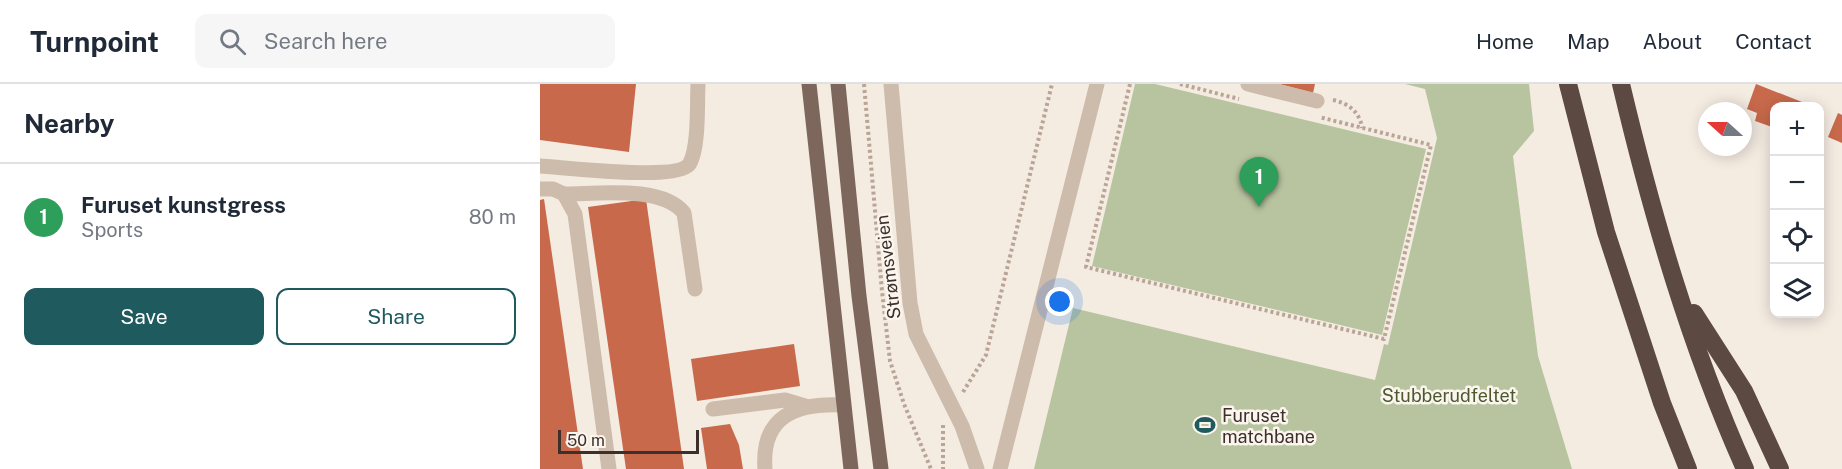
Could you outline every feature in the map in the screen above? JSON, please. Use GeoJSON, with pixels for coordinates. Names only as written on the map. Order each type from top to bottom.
{"type":"FeatureCollection","features":[{"type":"Feature","properties":{"kind":"highway"},"geometry":{"type":"LineString","coordinates":[[1568,84],[1606,232],[1662,402],[1688,469]]}},
{"type":"Feature","properties":{"kind":"highway"},"geometry":{"type":"LineString","coordinates":[[1621,84],[1636,149],[1678,289],[1714,393],[1745,469]]}},
{"type":"Feature","properties":{"kind":"highway"},"geometry":{"type":"LineString","coordinates":[[1678,289],[1744,391],[1780,469]]}},
{"type":"Feature","properties":{"kind":"main road"},"geometry":{"type":"LineString","coordinates":[[809,84],[842,405],[851,469]]}},
{"type":"Feature","properties":{"kind":"main road","name":"Strømsveien"},"geometry":{"type":"LineString","coordinates":[[838,84],[857,284],[881,469]]}},
{"type":"Feature","properties":{"kind":"lane"},"geometry":{"type":"LineString","coordinates":[[540,166],[659,173],[685,168],[690,163],[693,151],[698,84]]}},
{"type":"Feature","properties":{"kind":"lane","name":"Strømsveien"},"geometry":{"type":"LineString","coordinates":[[891,84],[910,303],[916,334],[962,426],[977,469]]}},
{"type":"Feature","properties":{"kind":"lane"},"geometry":{"type":"LineString","coordinates":[[1000,469],[1097,84]]}},
{"type":"Feature","properties":{"kind":"lane"},"geometry":{"type":"LineString","coordinates":[[1248,84],[1317,100]]}},
{"type":"Feature","properties":{"kind":"lane"},"geometry":{"type":"LineString","coordinates":[[540,189],[553,189],[564,194],[646,195],[676,204],[684,213],[695,289]]}},
{"type":"Feature","properties":{"kind":"lane"},"geometry":{"type":"LineString","coordinates":[[564,194],[575,214],[609,469]]}},
{"type":"Feature","properties":{"kind":"lane"},"geometry":{"type":"LineString","coordinates":[[713,410],[785,400],[805,406],[842,405]]}},
{"type":"Feature","properties":{"kind":"lane"},"geometry":{"type":"LineString","coordinates":[[765,469],[764,455],[771,431],[781,417],[805,406]]}},
{"type":"Feature","properties":{"kind":"path"},"geometry":{"type":"LineString","coordinates":[[864,84],[890,361],[904,404],[931,469]]}},
{"type":"Feature","properties":{"kind":"path"},"geometry":{"type":"LineString","coordinates":[[959,398],[986,355],[1052,84]]}},
{"type":"Feature","properties":{"kind":"path"},"geometry":{"type":"LineString","coordinates":[[1130,84],[1086,267],[1384,339],[1431,145],[1307,114]]}},
{"type":"Feature","properties":{"kind":"path"},"geometry":{"type":"LineString","coordinates":[[1180,84],[1233,96],[1248,102]]}},
{"type":"Feature","properties":{"kind":"path"},"geometry":{"type":"LineString","coordinates":[[1317,100],[1338,101],[1354,110],[1361,119],[1362,128]]}},
{"type":"Feature","properties":{"kind":"path"},"geometry":{"type":"LineString","coordinates":[[943,469],[945,419]]}},
{"type":"Feature","properties":{"kind":"green space"},"geometry":{"type":"Polygon","coordinates":[[[1135,84],[1155,84],[1426,149],[1382,335],[1092,266],[1135,84]]]}},
{"type":"Feature","properties":{"kind":"green space","name":"Stubberudfeltet"},"geometry":{"type":"Polygon","coordinates":[[[1405,84],[1529,84],[1534,131],[1513,156],[1538,356],[1572,469],[1034,469],[1073,308],[1375,380],[1384,344],[1388,345],[1437,138],[1425,89],[1405,84]]]}},
{"type":"Feature","properties":{"kind":"building"},"geometry":{"type":"Polygon","coordinates":[[[540,84],[636,84],[629,152],[540,140],[540,84]]]}},
{"type":"Feature","properties":{"kind":"building"},"geometry":{"type":"Polygon","coordinates":[[[1279,84],[1315,84],[1313,93],[1279,84]]]}},
{"type":"Feature","properties":{"kind":"building"},"geometry":{"type":"Polygon","coordinates":[[[1756,84],[1802,102],[1770,102],[1770,126],[1755,121],[1757,113],[1752,111],[1752,102],[1750,102],[1756,84]]]}},
{"type":"Feature","properties":{"kind":"building"},"geometry":{"type":"Polygon","coordinates":[[[1838,113],[1842,115],[1842,143],[1828,137],[1838,113]]]}},
{"type":"Feature","properties":{"kind":"building"},"geometry":{"type":"Polygon","coordinates":[[[544,199],[583,469],[540,469],[540,200],[544,199]]]}},
{"type":"Feature","properties":{"kind":"building"},"geometry":{"type":"Polygon","coordinates":[[[646,199],[684,469],[626,469],[588,207],[646,199]]]}},
{"type":"Feature","properties":{"kind":"building"},"geometry":{"type":"Polygon","coordinates":[[[794,344],[800,386],[697,401],[691,359],[794,344]]]}},
{"type":"Feature","properties":{"kind":"building"},"geometry":{"type":"Polygon","coordinates":[[[730,424],[739,445],[743,469],[707,469],[701,428],[730,424]]]}},
{"type":"Feature","properties":{"kind":"place","name":"Furuset kunstgress"},"geometry":{"type":"Point","coordinates":[1259,207]}},
{"type":"Feature","properties":{"kind":"place","name":"Furuset matchbane"},"geometry":{"type":"Point","coordinates":[1205,425]}}]}
